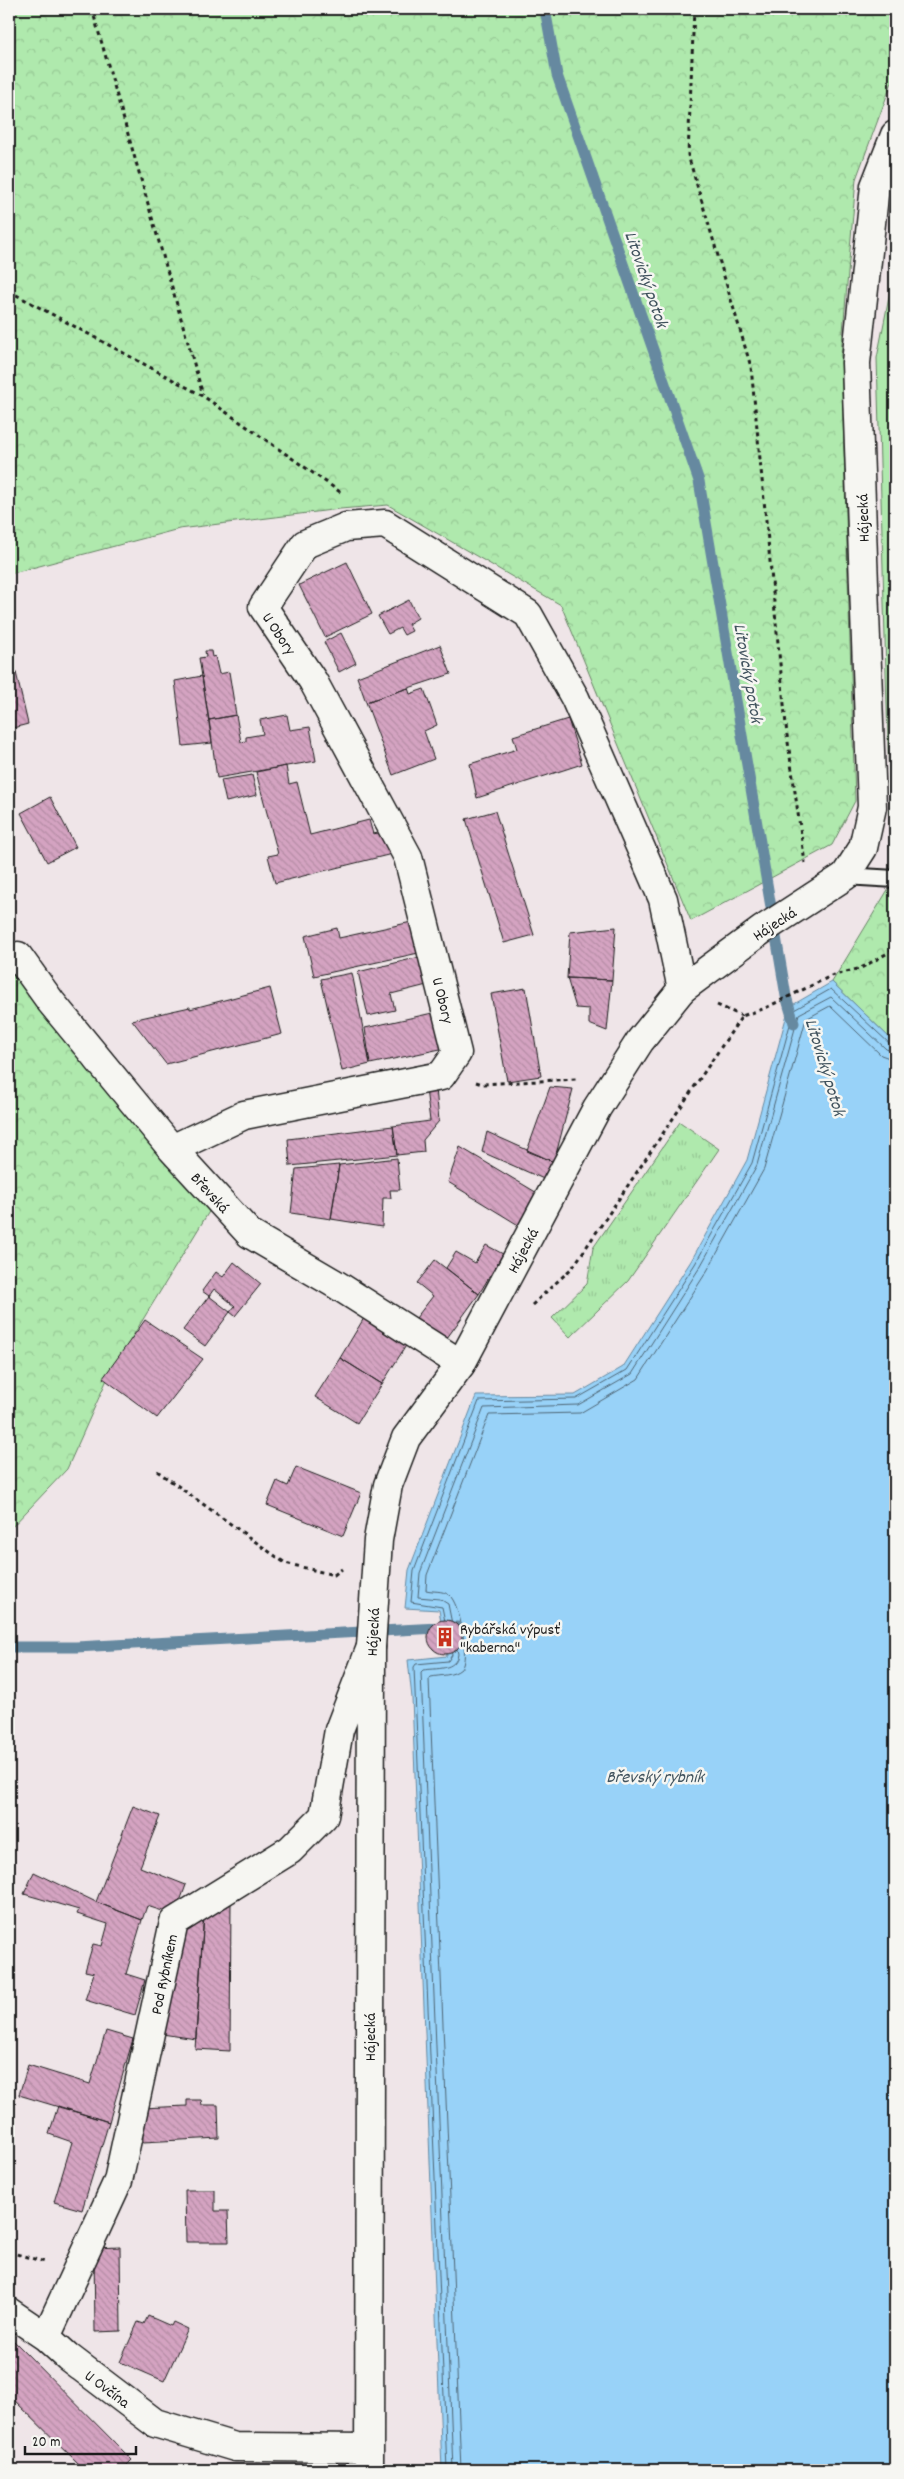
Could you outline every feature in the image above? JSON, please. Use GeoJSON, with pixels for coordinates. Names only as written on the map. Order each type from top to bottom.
{"type":"FeatureCollection","features":[{"type":"Feature","properties":{"kind":"street","name":"Hájecká"},"geometry":{"type":"LineString","coordinates":[[368,2459],[371,1647],[378,1540],[388,1485],[406,1438],[461,1364],[592,1116],[640,1041],[682,989],[771,924],[854,877],[864,848],[872,807],[856,363],[875,186],[895,135]]}},
{"type":"Feature","properties":{"kind":"street"},"geometry":{"type":"LineString","coordinates":[[385,524],[528,614],[575,698],[663,899],[682,989]]}},
{"type":"Feature","properties":{"kind":"street","name":"U Obory"},"geometry":{"type":"LineString","coordinates":[[385,524],[346,527],[305,544],[263,607],[313,682],[408,857],[457,1053],[445,1070]]}},
{"type":"Feature","properties":{"kind":"street","name":"Břevská"},"geometry":{"type":"LineString","coordinates":[[18,956],[51,1002],[172,1149],[250,1234],[337,1285],[461,1364]]}},
{"type":"Feature","properties":{"kind":"street"},"geometry":{"type":"LineString","coordinates":[[172,1149],[244,1115],[441,1076],[445,1070]]}},
{"type":"Feature","properties":{"kind":"street","name":"Pod Rybníkem"},"geometry":{"type":"LineString","coordinates":[[46,2337],[118,2181],[174,1922],[290,1850],[324,1816],[339,1730],[371,1647]]}},
{"type":"Feature","properties":{"kind":"street","name":"U Ovčína"},"geometry":{"type":"LineString","coordinates":[[9,2312],[46,2337],[68,2357],[155,2423],[235,2447],[368,2459]]}},
{"type":"Feature","properties":{"kind":"lane"},"geometry":{"type":"LineString","coordinates":[[854,877],[895,879]]}},
{"type":"Feature","properties":{"kind":"lane"},"geometry":{"type":"LineString","coordinates":[[854,877],[895,890]]}},
{"type":"Feature","properties":{"kind":"path"},"geometry":{"type":"LineString","coordinates":[[92,9],[203,396]]}},
{"type":"Feature","properties":{"kind":"path"},"geometry":{"type":"LineString","coordinates":[[694,9],[688,155],[751,367],[787,735],[810,901]]}},
{"type":"Feature","properties":{"kind":"path"},"geometry":{"type":"LineString","coordinates":[[9,290],[203,396],[385,524]]}},
{"type":"Feature","properties":{"kind":"path"},"geometry":{"type":"LineString","coordinates":[[526,1311],[573,1268],[742,1016],[763,1009],[831,976],[861,968],[895,949]]}},
{"type":"Feature","properties":{"kind":"path"},"geometry":{"type":"LineString","coordinates":[[445,1070],[482,1084],[617,1077]]}},
{"type":"Feature","properties":{"kind":"path"},"geometry":{"type":"LineString","coordinates":[[157,1471],[286,1563],[334,1575],[378,1540]]}},
{"type":"Feature","properties":{"kind":"green space"},"geometry":{"type":"Polygon","coordinates":[[[9,9],[895,9],[895,74],[856,179],[841,355],[855,801],[832,845],[691,921],[561,605],[388,505],[340,509],[179,529],[9,574],[9,9]]]}},
{"type":"Feature","properties":{"kind":"green space"},"geometry":{"type":"Polygon","coordinates":[[[895,267],[895,883],[892,883],[877,358],[895,267]]]}},
{"type":"Feature","properties":{"kind":"green space"},"geometry":{"type":"Polygon","coordinates":[[[892,883],[895,883],[895,1043],[832,982],[892,883]]]}},
{"type":"Feature","properties":{"kind":"green space"},"geometry":{"type":"Polygon","coordinates":[[[9,962],[210,1210],[109,1375],[67,1469],[9,1530],[9,962]]]}},
{"type":"Feature","properties":{"kind":"green space"},"geometry":{"type":"Polygon","coordinates":[[[680,1122],[719,1149],[628,1281],[570,1337],[552,1318],[587,1284],[593,1248],[680,1122]]]}},
{"type":"Feature","properties":{"kind":"water","name":"Břevský rybník"},"geometry":{"type":"Polygon","coordinates":[[[832,982],[895,1043],[895,2470],[442,2470],[412,1698],[408,1660],[447,1656],[439,1610],[405,1608],[409,1570],[476,1396],[575,1395],[623,1367],[691,1261],[747,1160],[789,1007],[832,982]]]}},
{"type":"Feature","properties":{"kind":"building"},"geometry":{"type":"Polygon","coordinates":[[[347,562],[372,614],[325,637],[299,585],[347,562]]]}},
{"type":"Feature","properties":{"kind":"building"},"geometry":{"type":"Polygon","coordinates":[[[409,600],[418,618],[408,624],[412,631],[404,635],[400,628],[388,634],[378,616],[409,600]]]}},
{"type":"Feature","properties":{"kind":"building"},"geometry":{"type":"Polygon","coordinates":[[[341,633],[356,663],[339,672],[324,642],[341,633]]]}},
{"type":"Feature","properties":{"kind":"building"},"geometry":{"type":"Polygon","coordinates":[[[440,645],[451,674],[366,702],[357,677],[440,645]]]}},
{"type":"Feature","properties":{"kind":"building"},"geometry":{"type":"Polygon","coordinates":[[[205,651],[211,651],[212,657],[215,656],[219,674],[229,672],[236,715],[209,720],[199,658],[206,657],[205,651]]]}},
{"type":"Feature","properties":{"kind":"building"},"geometry":{"type":"Polygon","coordinates":[[[15,668],[28,724],[9,729],[9,669],[15,668]]]}},
{"type":"Feature","properties":{"kind":"building"},"geometry":{"type":"Polygon","coordinates":[[[202,676],[212,743],[183,746],[175,681],[202,676]]]}},
{"type":"Feature","properties":{"kind":"building"},"geometry":{"type":"Polygon","coordinates":[[[408,688],[410,694],[424,689],[437,725],[424,731],[434,759],[393,775],[366,702],[408,688]]]}},
{"type":"Feature","properties":{"kind":"building"},"geometry":{"type":"Polygon","coordinates":[[[236,715],[241,742],[246,741],[246,737],[263,734],[260,720],[287,715],[290,730],[310,727],[316,761],[217,778],[209,720],[236,715]]]}},
{"type":"Feature","properties":{"kind":"building"},"geometry":{"type":"Polygon","coordinates":[[[568,719],[582,764],[477,798],[470,764],[517,749],[513,736],[568,719]]]}},
{"type":"Feature","properties":{"kind":"building"},"geometry":{"type":"Polygon","coordinates":[[[286,766],[289,784],[297,782],[310,835],[369,820],[373,834],[388,831],[400,852],[275,883],[268,856],[278,854],[256,772],[286,766]]]}},
{"type":"Feature","properties":{"kind":"building"},"geometry":{"type":"Polygon","coordinates":[[[252,775],[257,795],[226,802],[221,780],[252,775]]]}},
{"type":"Feature","properties":{"kind":"building"},"geometry":{"type":"Polygon","coordinates":[[[50,797],[76,847],[47,862],[21,813],[50,797]]]}},
{"type":"Feature","properties":{"kind":"building"},"geometry":{"type":"Polygon","coordinates":[[[495,811],[534,935],[504,943],[466,819],[495,811]]]}},
{"type":"Feature","properties":{"kind":"building"},"geometry":{"type":"Polygon","coordinates":[[[416,921],[423,952],[314,976],[305,936],[337,928],[339,938],[416,921]]]}},
{"type":"Feature","properties":{"kind":"building"},"geometry":{"type":"Polygon","coordinates":[[[616,927],[612,980],[567,978],[570,932],[616,927]]]}},
{"type":"Feature","properties":{"kind":"building"},"geometry":{"type":"Polygon","coordinates":[[[424,956],[431,984],[391,994],[395,1010],[368,1016],[358,972],[424,956]]]}},
{"type":"Feature","properties":{"kind":"building"},"geometry":{"type":"Polygon","coordinates":[[[352,973],[370,1064],[342,1071],[321,979],[352,973]]]}},
{"type":"Feature","properties":{"kind":"building"},"geometry":{"type":"Polygon","coordinates":[[[567,978],[612,980],[607,1031],[589,1024],[589,1009],[576,1008],[567,978]]]}},
{"type":"Feature","properties":{"kind":"building"},"geometry":{"type":"Polygon","coordinates":[[[270,988],[282,1034],[166,1064],[132,1020],[190,1007],[190,1009],[270,988]]]}},
{"type":"Feature","properties":{"kind":"building"},"geometry":{"type":"Polygon","coordinates":[[[526,988],[541,1076],[507,1081],[491,994],[526,988]]]}},
{"type":"Feature","properties":{"kind":"building"},"geometry":{"type":"Polygon","coordinates":[[[437,1012],[445,1048],[370,1064],[365,1028],[437,1012]]]}},
{"type":"Feature","properties":{"kind":"building"},"geometry":{"type":"Polygon","coordinates":[[[550,1087],[573,1089],[554,1162],[527,1151],[550,1087]]]}},
{"type":"Feature","properties":{"kind":"building"},"geometry":{"type":"Polygon","coordinates":[[[436,1088],[439,1121],[423,1140],[424,1152],[397,1155],[393,1126],[430,1121],[426,1089],[436,1088]]]}},
{"type":"Feature","properties":{"kind":"building"},"geometry":{"type":"Polygon","coordinates":[[[393,1126],[397,1155],[290,1166],[288,1139],[393,1126]]]}},
{"type":"Feature","properties":{"kind":"building"},"geometry":{"type":"Polygon","coordinates":[[[487,1132],[554,1162],[546,1180],[482,1152],[487,1132]]]}},
{"type":"Feature","properties":{"kind":"building"},"geometry":{"type":"Polygon","coordinates":[[[460,1147],[539,1194],[520,1226],[448,1182],[460,1147]]]}},
{"type":"Feature","properties":{"kind":"building"},"geometry":{"type":"Polygon","coordinates":[[[397,1158],[400,1190],[390,1190],[391,1198],[383,1198],[382,1227],[331,1219],[339,1165],[397,1158]]]}},
{"type":"Feature","properties":{"kind":"building"},"geometry":{"type":"Polygon","coordinates":[[[339,1165],[331,1219],[291,1213],[296,1169],[339,1165]]]}},
{"type":"Feature","properties":{"kind":"building"},"geometry":{"type":"Polygon","coordinates":[[[486,1245],[503,1254],[479,1294],[446,1268],[456,1252],[475,1263],[486,1245]]]}},
{"type":"Feature","properties":{"kind":"building"},"geometry":{"type":"Polygon","coordinates":[[[435,1260],[479,1294],[444,1342],[416,1318],[433,1296],[417,1283],[435,1260]]]}},
{"type":"Feature","properties":{"kind":"building"},"geometry":{"type":"Polygon","coordinates":[[[234,1262],[261,1284],[235,1316],[230,1312],[235,1306],[214,1289],[209,1296],[202,1291],[216,1272],[223,1277],[234,1262]]]}},
{"type":"Feature","properties":{"kind":"building"},"geometry":{"type":"Polygon","coordinates":[[[209,1296],[230,1312],[205,1346],[183,1330],[209,1296]]]}},
{"type":"Feature","properties":{"kind":"building"},"geometry":{"type":"Polygon","coordinates":[[[364,1318],[407,1344],[382,1384],[340,1358],[364,1318]]]}},
{"type":"Feature","properties":{"kind":"building"},"geometry":{"type":"Polygon","coordinates":[[[145,1320],[203,1359],[157,1418],[103,1378],[145,1320]]]}},
{"type":"Feature","properties":{"kind":"building"},"geometry":{"type":"Polygon","coordinates":[[[340,1358],[382,1384],[357,1423],[315,1397],[340,1358]]]}},
{"type":"Feature","properties":{"kind":"building"},"geometry":{"type":"Polygon","coordinates":[[[296,1467],[361,1493],[343,1536],[267,1505],[277,1481],[288,1486],[296,1467]]]}},
{"type":"Feature","properties":{"kind":"building","name":"Rybářská výpusť \"kaberna\""},"geometry":{"type":"Polygon","coordinates":[[[445,1620],[457,1625],[462,1637],[457,1649],[445,1654],[433,1649],[428,1637],[433,1625],[445,1620]]]}},
{"type":"Feature","properties":{"kind":"building"},"geometry":{"type":"Polygon","coordinates":[[[133,1806],[160,1816],[140,1867],[186,1885],[175,1915],[147,1906],[142,1920],[96,1902],[133,1806]]]}},
{"type":"Feature","properties":{"kind":"building"},"geometry":{"type":"Polygon","coordinates":[[[34,1872],[96,1902],[142,1920],[126,1974],[145,1980],[135,2015],[85,2000],[94,1973],[85,1971],[93,1944],[102,1946],[108,1924],[77,1914],[79,1910],[24,1894],[34,1872]]]}},
{"type":"Feature","properties":{"kind":"building"},"geometry":{"type":"Polygon","coordinates":[[[231,1898],[230,2051],[195,2049],[204,1913],[231,1898]]]}},
{"type":"Feature","properties":{"kind":"building"},"geometry":{"type":"Polygon","coordinates":[[[204,1913],[196,2039],[162,2034],[179,1927],[204,1913]]]}},
{"type":"Feature","properties":{"kind":"building"},"geometry":{"type":"Polygon","coordinates":[[[106,2031],[133,2039],[109,2122],[19,2095],[28,2065],[90,2084],[106,2031]]]}},
{"type":"Feature","properties":{"kind":"building"},"geometry":{"type":"Polygon","coordinates":[[[187,2100],[201,2100],[202,2105],[218,2105],[219,2138],[143,2142],[141,2108],[187,2106],[187,2100]]]}},
{"type":"Feature","properties":{"kind":"building"},"geometry":{"type":"Polygon","coordinates":[[[58,2106],[109,2122],[82,2210],[54,2202],[72,2142],[49,2134],[58,2106]]]}},
{"type":"Feature","properties":{"kind":"building"},"geometry":{"type":"Polygon","coordinates":[[[185,2190],[215,2190],[215,2211],[228,2211],[229,2242],[186,2242],[185,2190]]]}},
{"type":"Feature","properties":{"kind":"building"},"geometry":{"type":"Polygon","coordinates":[[[120,2247],[121,2331],[95,2332],[94,2248],[120,2247]]]}},
{"type":"Feature","properties":{"kind":"building"},"geometry":{"type":"Polygon","coordinates":[[[148,2316],[171,2326],[173,2322],[188,2329],[164,2381],[120,2362],[138,2322],[144,2324],[148,2316]]]}},
{"type":"Feature","properties":{"kind":"building"},"geometry":{"type":"Polygon","coordinates":[[[9,2336],[132,2460],[122,2470],[85,2470],[9,2395],[9,2336]]]}},
{"type":"Feature","properties":{"kind":"waterway","name":"Litovický potok"},"geometry":{"type":"LineString","coordinates":[[545,9],[557,75],[699,481],[786,996],[794,1023]]}},
{"type":"Feature","properties":{"kind":"waterway"},"geometry":{"type":"LineString","coordinates":[[9,1647],[76,1647],[457,1627]]}},
{"type":"Feature","properties":{"kind":"place","name":"Rybářská výpusť \"kaberna\""},"geometry":{"type":"Point","coordinates":[445,1637]}}]}
